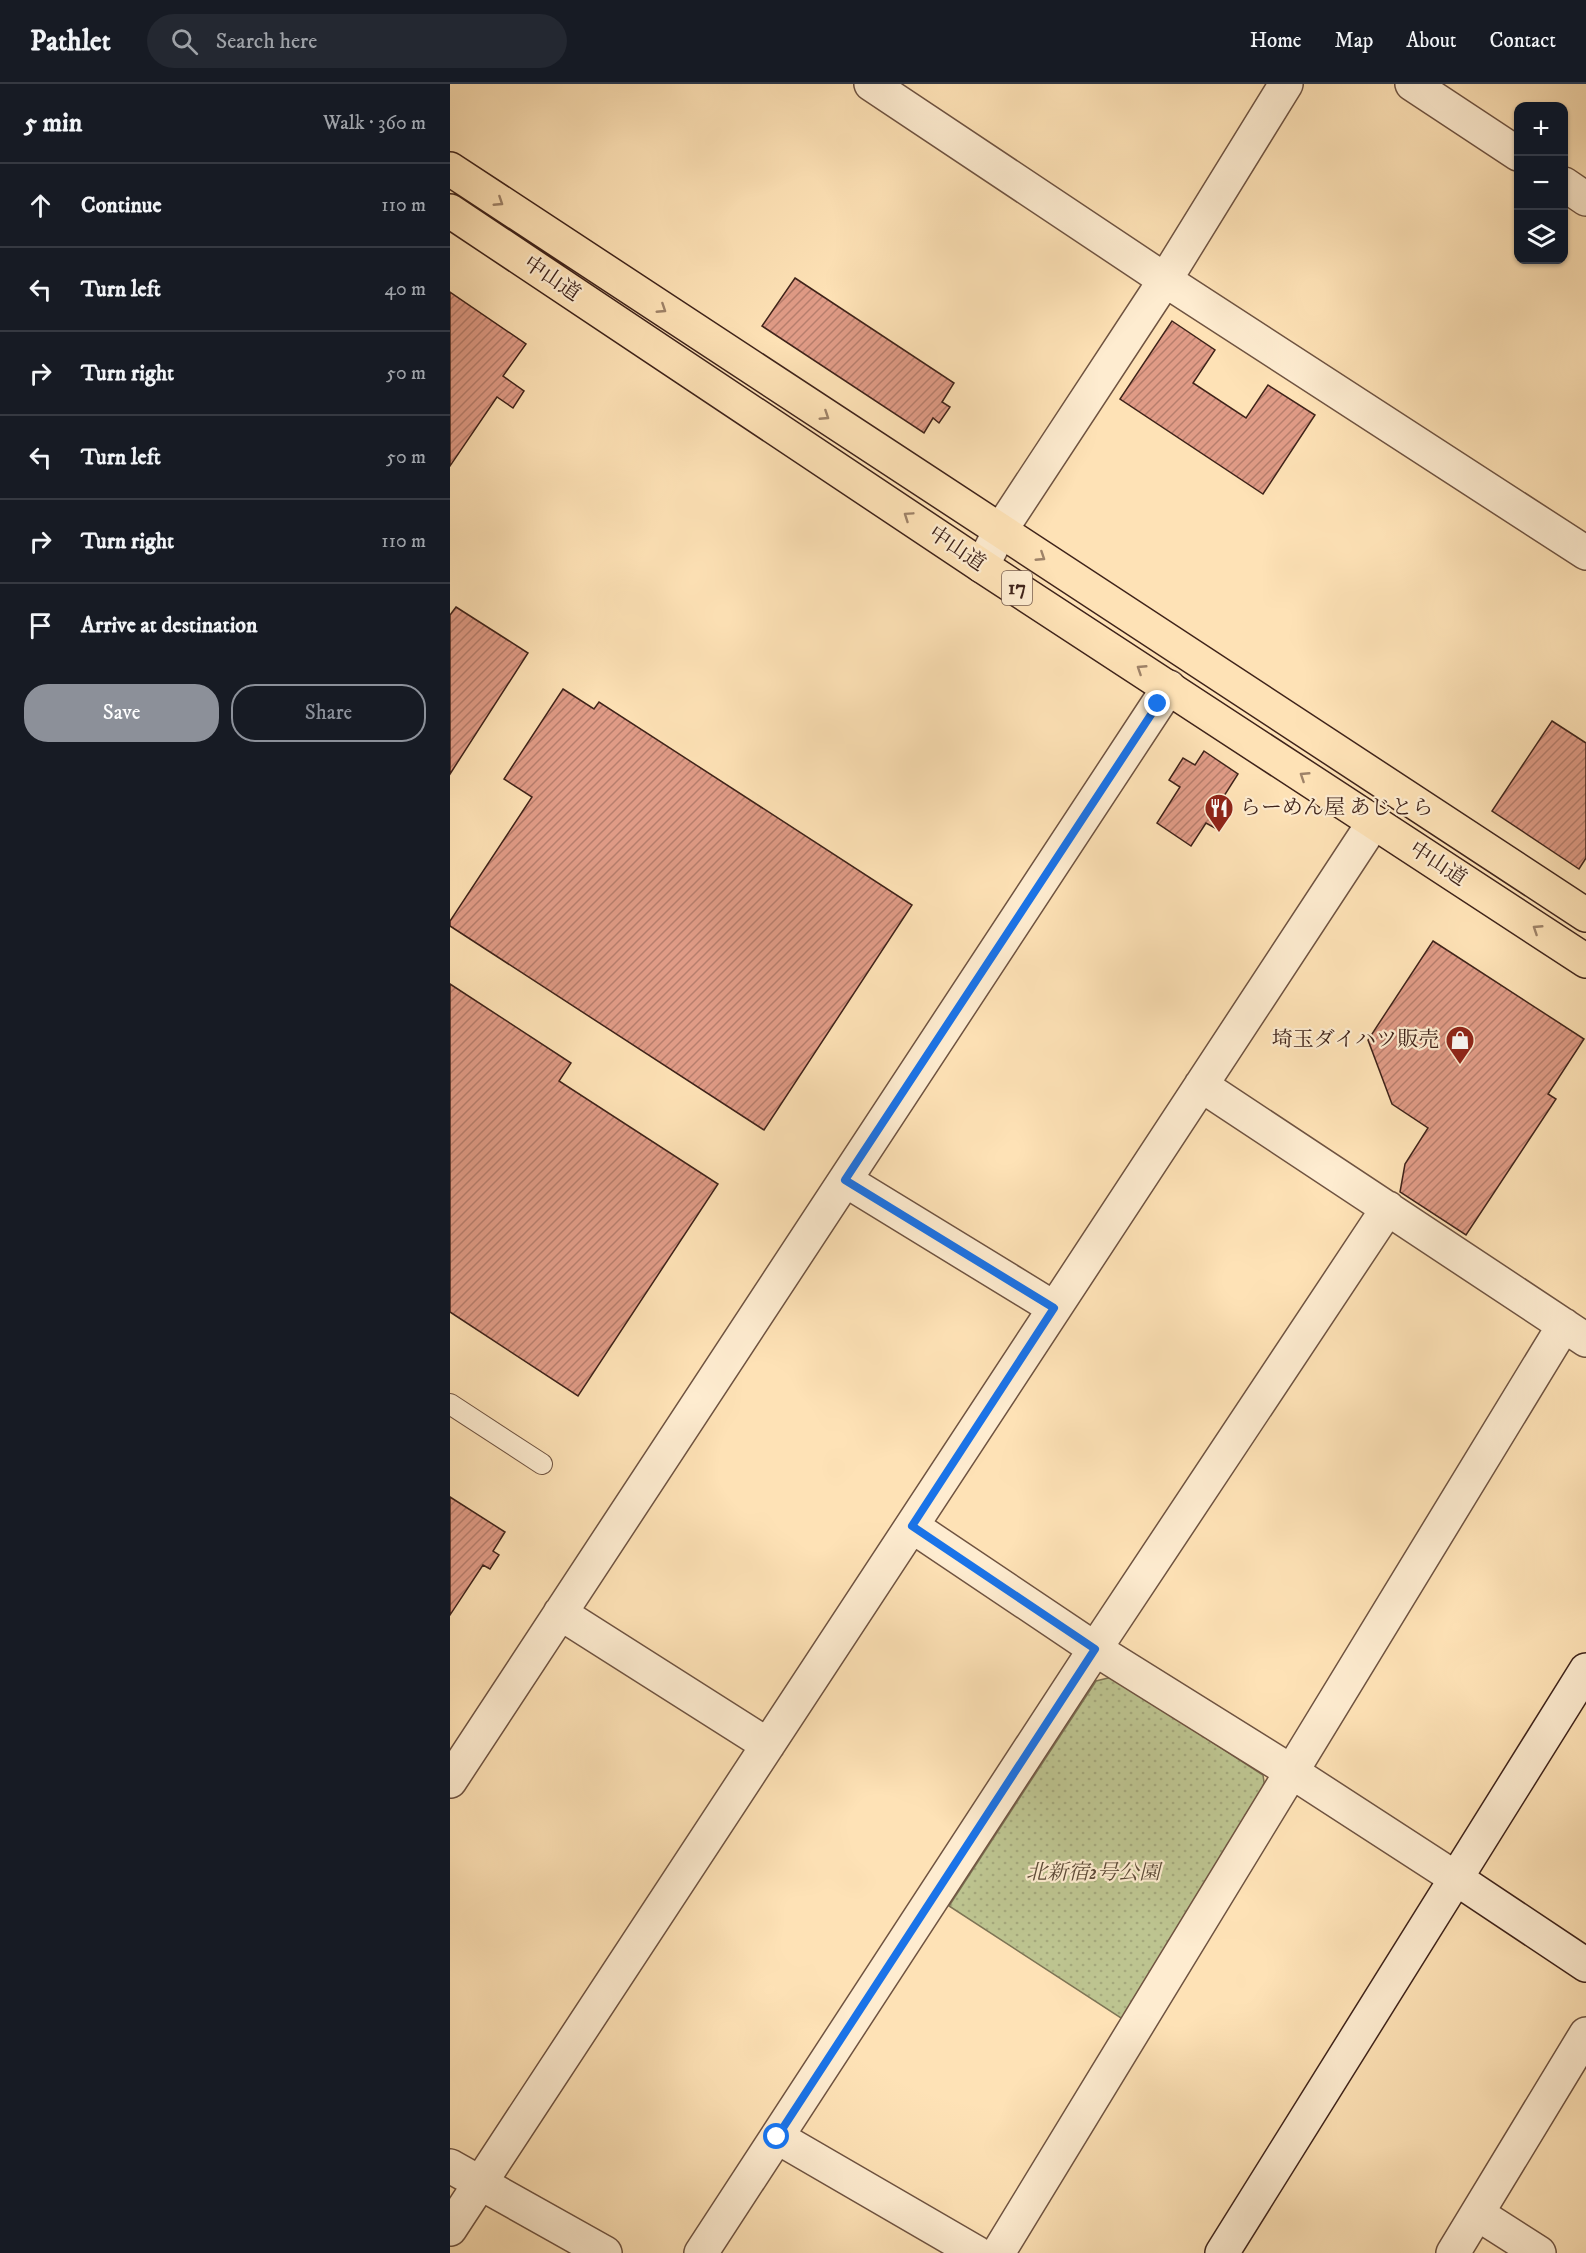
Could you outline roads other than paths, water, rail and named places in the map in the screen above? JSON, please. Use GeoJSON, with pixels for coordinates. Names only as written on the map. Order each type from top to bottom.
{"type":"FeatureCollection","features":[{"type":"Feature","properties":{"kind":"highway","name":"中山道"},"geometry":{"type":"LineString","coordinates":[[450,170],[1000,531],[1195,656],[1586,915]]}},
{"type":"Feature","properties":{"kind":"highway","name":"中山道"},"geometry":{"type":"LineString","coordinates":[[450,211],[982,566],[1586,961]]}},
{"type":"Feature","properties":{"kind":"street"},"geometry":{"type":"LineString","coordinates":[[871,84],[1165,280],[1586,553]]}},
{"type":"Feature","properties":{"kind":"street"},"geometry":{"type":"LineString","coordinates":[[982,566],[1000,531],[1165,280],[1286,84]]}},
{"type":"Feature","properties":{"kind":"street"},"geometry":{"type":"LineString","coordinates":[[1412,84],[1514,151]]}},
{"type":"Feature","properties":{"kind":"street"},"geometry":{"type":"LineString","coordinates":[[1568,187],[1586,199]]}},
{"type":"Feature","properties":{"kind":"street"},"geometry":{"type":"LineString","coordinates":[[450,1781],[1169,687]]}},
{"type":"Feature","properties":{"kind":"street"},"geometry":{"type":"LineString","coordinates":[[450,2229],[1374,822]]}},
{"type":"Feature","properties":{"kind":"street"},"geometry":{"type":"LineString","coordinates":[[998,2253],[1292,1772],[1575,1333],[1201,1085]]}},
{"type":"Feature","properties":{"kind":"street"},"geometry":{"type":"LineString","coordinates":[[845,1180],[1054,1308]]}},
{"type":"Feature","properties":{"kind":"street"},"geometry":{"type":"LineString","coordinates":[[701,2253],[1095,1649],[1388,1208]]}},
{"type":"Feature","properties":{"kind":"street"},"geometry":{"type":"LineString","coordinates":[[912,1526],[1095,1649],[1292,1772],[1586,1965]]}},
{"type":"Feature","properties":{"kind":"street"},"geometry":{"type":"LineString","coordinates":[[560,1613],[768,1745]]}},
{"type":"Feature","properties":{"kind":"street"},"geometry":{"type":"LineString","coordinates":[[1222,2253],[1586,1670]]}},
{"type":"Feature","properties":{"kind":"street"},"geometry":{"type":"LineString","coordinates":[[1453,2253],[1586,2034]]}},
{"type":"Feature","properties":{"kind":"street"},"geometry":{"type":"LineString","coordinates":[[777,2137],[976,2253]]}},
{"type":"Feature","properties":{"kind":"street"},"geometry":{"type":"LineString","coordinates":[[450,2166],[605,2253]]}},
{"type":"Feature","properties":{"kind":"street"},"geometry":{"type":"LineString","coordinates":[[1478,2214],[1539,2253]]}},
{"type":"Feature","properties":{"kind":"lane"},"geometry":{"type":"LineString","coordinates":[[450,1404],[542,1464]]}},
{"type":"Feature","properties":{"kind":"place","name":"らーめん屋 あじとら"},"geometry":{"type":"Point","coordinates":[1219,834]}},
{"type":"Feature","properties":{"kind":"place","name":"埼玉ダイハツ販売"},"geometry":{"type":"Point","coordinates":[1460,1066]}},
{"type":"Feature","properties":{"kind":"park label","name":"北新宿2号公園"},"geometry":{"type":"Point","coordinates":[1093,1873]}}]}
